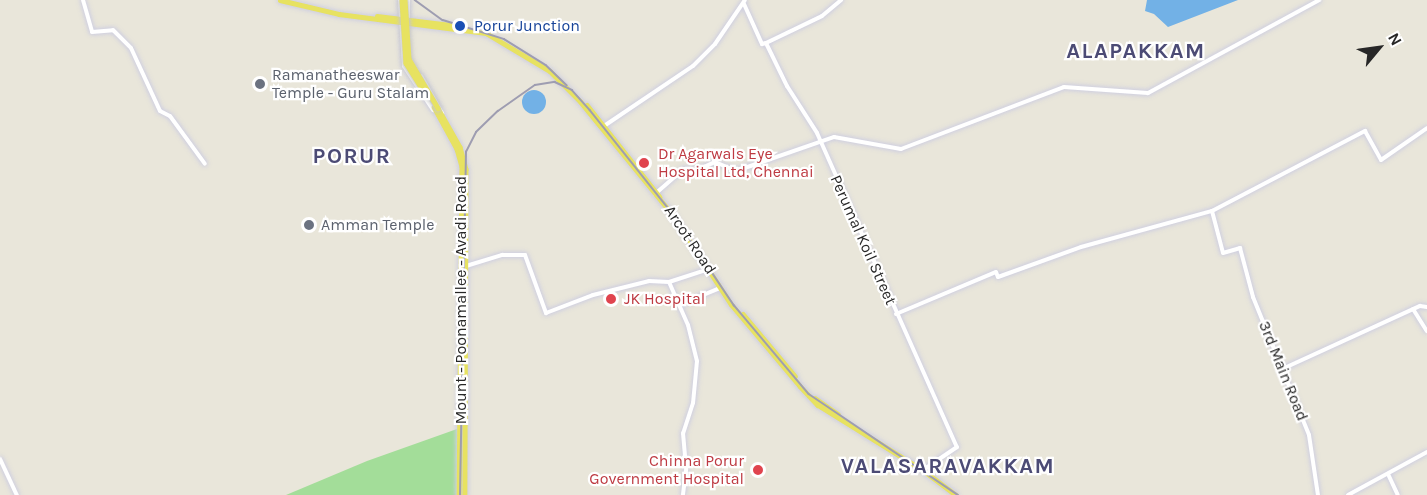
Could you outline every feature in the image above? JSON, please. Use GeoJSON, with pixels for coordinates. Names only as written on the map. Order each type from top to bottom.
{"type":"FeatureCollection","features":[{"type":"Feature","properties":{"kind":"main road"},"geometry":{"type":"LineString","coordinates":[[280,0],[339,14],[400,20]]}},
{"type":"Feature","properties":{"kind":"main road"},"geometry":{"type":"LineString","coordinates":[[289,0],[338,11],[400,20]]}},
{"type":"Feature","properties":{"kind":"main road","name":"Mount - Poonamallee - Avadi Road"},"geometry":{"type":"LineString","coordinates":[[404,0],[406,63],[438,110],[464,159],[459,495]]}},
{"type":"Feature","properties":{"kind":"main road","name":"Arcot Road"},"geometry":{"type":"LineString","coordinates":[[400,20],[486,33],[541,64],[576,92],[690,235],[735,304],[820,404]]}},
{"type":"Feature","properties":{"kind":"main road","name":"Arcot Road"},"geometry":{"type":"LineString","coordinates":[[541,64],[580,101],[677,220],[707,270],[786,371],[820,404],[924,469],[958,495]]}},
{"type":"Feature","properties":{"kind":"main road","name":"Mount - Poonamallee - Avadi Road"},"geometry":{"type":"LineString","coordinates":[[463,286],[465,495]]}},
{"type":"Feature","properties":{"kind":"street"},"geometry":{"type":"LineString","coordinates":[[83,0],[92,32],[113,30],[131,48],[160,111],[170,116],[205,164]]}},
{"type":"Feature","properties":{"kind":"street"},"geometry":{"type":"LineString","coordinates":[[404,0],[400,20],[400,39],[407,72],[438,110]]}},
{"type":"Feature","properties":{"kind":"street"},"geometry":{"type":"LineString","coordinates":[[404,0],[412,60],[440,105],[438,110]]}},
{"type":"Feature","properties":{"kind":"street"},"geometry":{"type":"LineString","coordinates":[[766,43],[822,16],[841,0]]}},
{"type":"Feature","properties":{"kind":"street"},"geometry":{"type":"LineString","coordinates":[[656,195],[682,170],[697,170],[715,162],[735,171],[820,141],[843,137],[900,149],[1064,87],[1119,88],[1145,94],[1319,0]]}},
{"type":"Feature","properties":{"kind":"street"},"geometry":{"type":"LineString","coordinates":[[604,126],[693,66],[744,2]]}},
{"type":"Feature","properties":{"kind":"street","name":"Perumal Koil Street"},"geometry":{"type":"LineString","coordinates":[[744,2],[762,44],[766,43],[820,141],[957,447],[924,469]]}},
{"type":"Feature","properties":{"kind":"street"},"geometry":{"type":"LineString","coordinates":[[400,39],[409,39]]}},
{"type":"Feature","properties":{"kind":"street"},"geometry":{"type":"LineString","coordinates":[[896,314],[996,272],[998,277],[1081,247],[1212,212],[1365,131],[1382,160],[1427,128]]}},
{"type":"Feature","properties":{"kind":"street","name":"3rd Main Road"},"geometry":{"type":"LineString","coordinates":[[1212,212],[1223,253],[1240,248],[1280,370],[1309,435],[1318,495]]}},
{"type":"Feature","properties":{"kind":"street"},"geometry":{"type":"LineString","coordinates":[[464,264],[502,255],[525,255],[546,313],[593,295],[649,282],[669,282],[707,270]]}},
{"type":"Feature","properties":{"kind":"street"},"geometry":{"type":"LineString","coordinates":[[669,282],[697,361],[693,403],[683,433],[686,470],[683,495]]}},
{"type":"Feature","properties":{"kind":"street"},"geometry":{"type":"LineString","coordinates":[[679,305],[720,288]]}},
{"type":"Feature","properties":{"kind":"street"},"geometry":{"type":"LineString","coordinates":[[1280,370],[1413,309],[1427,307]]}},
{"type":"Feature","properties":{"kind":"street"},"geometry":{"type":"LineString","coordinates":[[1413,309],[1427,331]]}},
{"type":"Feature","properties":{"kind":"street"},"geometry":{"type":"LineString","coordinates":[[1348,495],[1427,452]]}},
{"type":"Feature","properties":{"kind":"street"},"geometry":{"type":"LineString","coordinates":[[0,459],[17,495]]}},
{"type":"Feature","properties":{"kind":"street"},"geometry":{"type":"LineString","coordinates":[[1388,474],[1398,495]]}},
{"type":"Feature","properties":{"kind":"green space"},"geometry":{"type":"Polygon","coordinates":[[[457,429],[457,495],[286,495],[367,461],[457,429]]]}},
{"type":"Feature","properties":{"kind":"water"},"geometry":{"type":"Polygon","coordinates":[[[1147,0],[1238,0],[1168,27],[1154,14],[1145,11],[1147,0]]]}},
{"type":"Feature","properties":{"kind":"water"},"geometry":{"type":"Polygon","coordinates":[[[534,90],[539,91],[545,97],[545,107],[539,113],[534,114],[529,113],[523,107],[522,102],[523,97],[529,91],[534,90]]]}},
{"type":"Feature","properties":{"kind":"railway"},"geometry":{"type":"LineString","coordinates":[[415,0],[443,20],[504,39],[546,65],[567,85]]}},
{"type":"Feature","properties":{"kind":"railway"},"geometry":{"type":"LineString","coordinates":[[460,495],[466,152],[476,132],[498,111],[535,85],[555,82],[572,90],[590,110],[673,214],[734,305],[809,394],[958,495]]}},
{"type":"Feature","properties":{"kind":"place","name":"Porur Junction"},"geometry":{"type":"Point","coordinates":[460,26]}},
{"type":"Feature","properties":{"kind":"place","name":"Ramanatheeswar Temple - Guru Stalam"},"geometry":{"type":"Point","coordinates":[260,84]}},
{"type":"Feature","properties":{"kind":"place","name":"Dr Agarwals Eye Hospital Ltd, Chennai"},"geometry":{"type":"Point","coordinates":[644,163]}},
{"type":"Feature","properties":{"kind":"place","name":"Amman Temple"},"geometry":{"type":"Point","coordinates":[309,225]}},
{"type":"Feature","properties":{"kind":"place","name":"JK Hospital"},"geometry":{"type":"Point","coordinates":[611,299]}},
{"type":"Feature","properties":{"kind":"place","name":"Chinna Porur Government Hospital"},"geometry":{"type":"Point","coordinates":[758,470]}},
{"type":"Feature","properties":{"kind":"district","name":"ALAPAKKAM"},"geometry":{"type":"Point","coordinates":[1136,52]}},
{"type":"Feature","properties":{"kind":"district","name":"PORUR"},"geometry":{"type":"Point","coordinates":[352,157]}},
{"type":"Feature","properties":{"kind":"district","name":"VALASARAVAKKAM"},"geometry":{"type":"Point","coordinates":[948,467]}}]}
